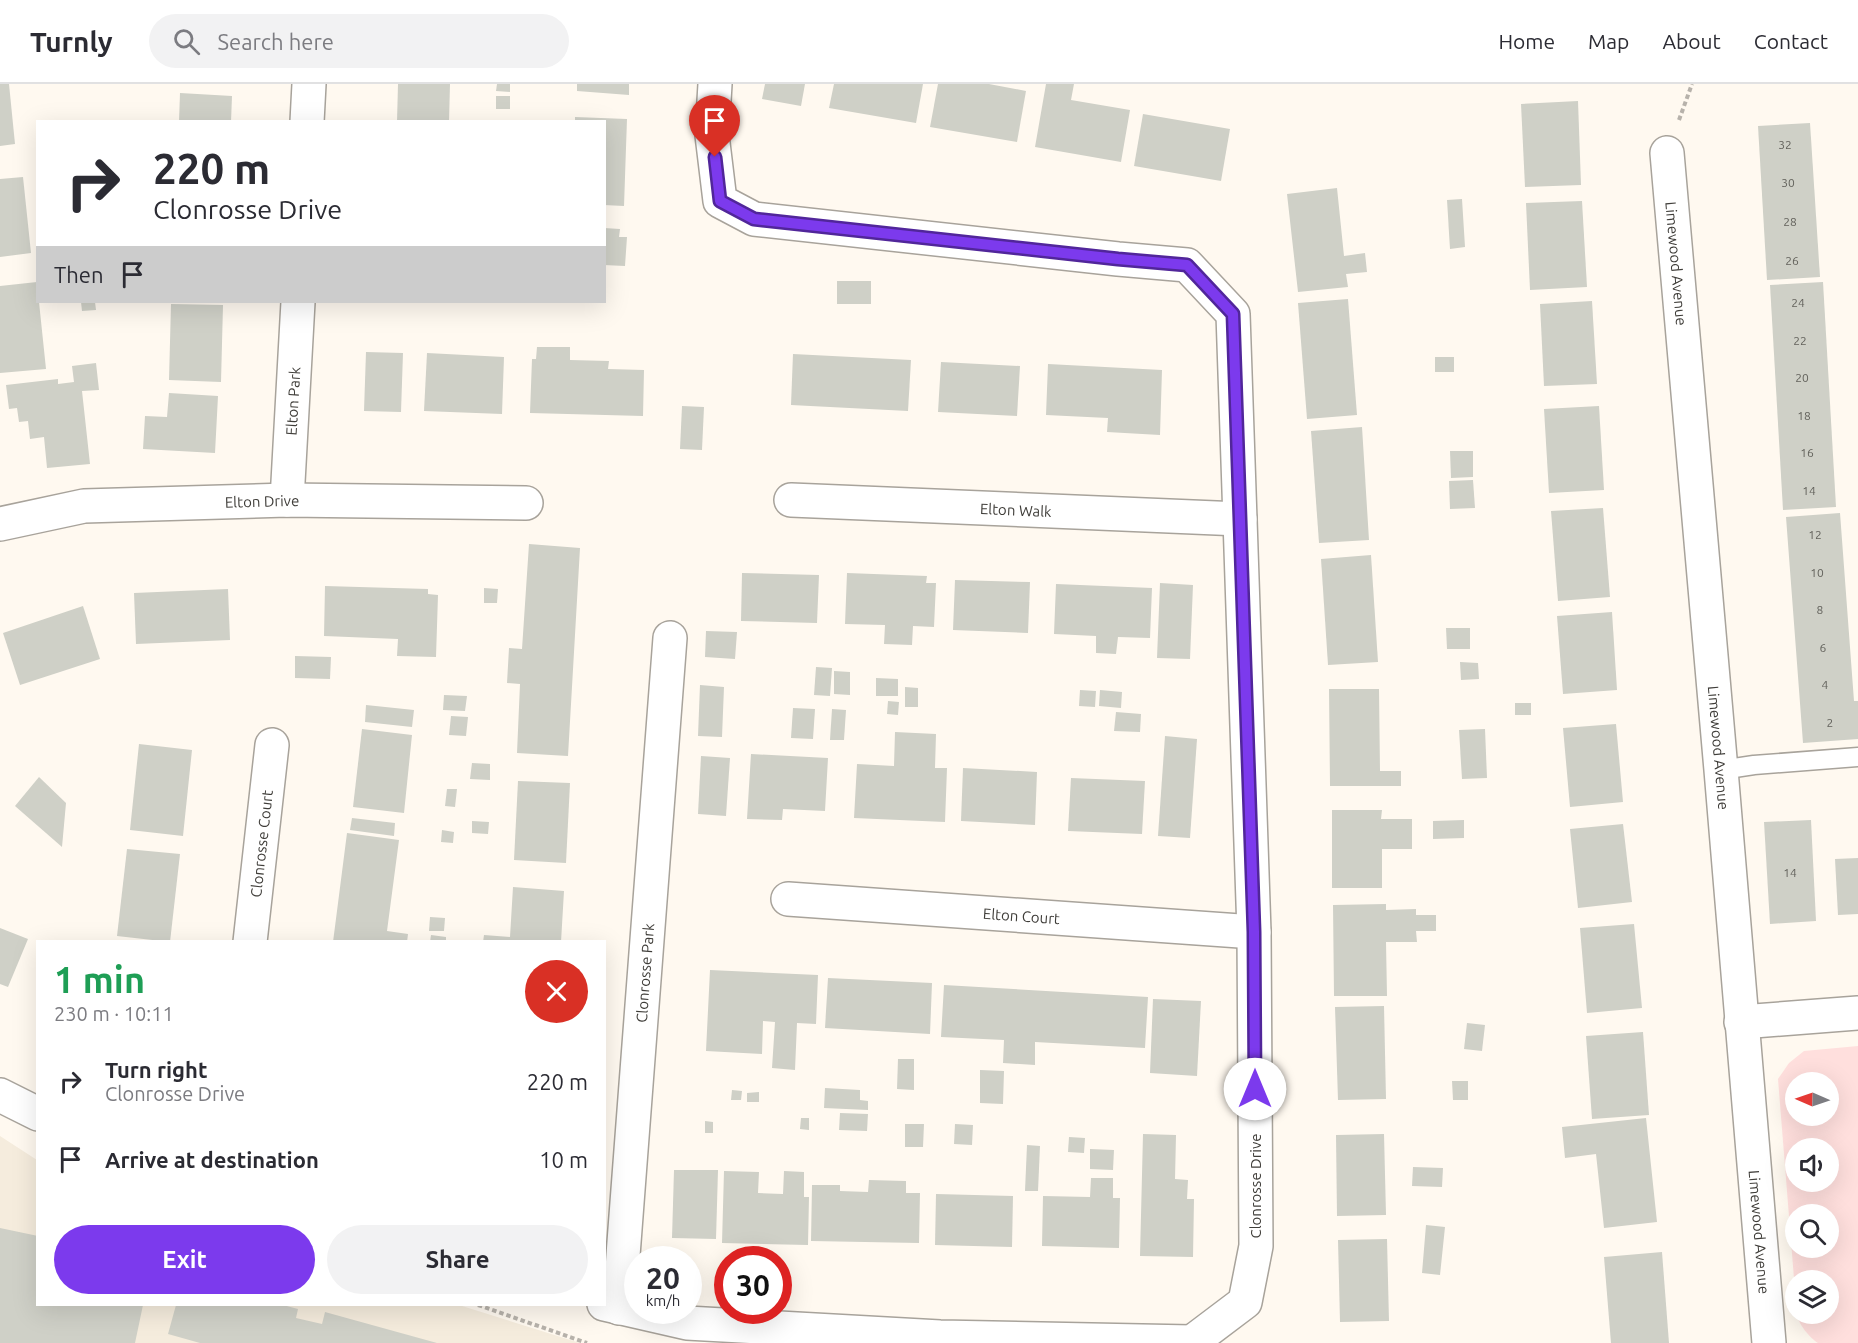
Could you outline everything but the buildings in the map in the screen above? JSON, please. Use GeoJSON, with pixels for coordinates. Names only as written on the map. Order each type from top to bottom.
{"type":"FeatureCollection","features":[{"type":"Feature","properties":{"kind":"street"},"geometry":{"type":"LineString","coordinates":[[307,120],[309,84]]}},
{"type":"Feature","properties":{"kind":"street","name":"Clonrosse Drive"},"geometry":{"type":"LineString","coordinates":[[612,1306],[687,1323],[940,1337],[1192,1342],[1245,1302],[1256,1246],[1254,932],[1233,314],[1187,265],[754,219],[720,201],[712,135],[715,84]]}},
{"type":"Feature","properties":{"kind":"street","name":"Limewood Avenue"},"geometry":{"type":"LineString","coordinates":[[1667,153],[1769,1343]]}},
{"type":"Feature","properties":{"kind":"street","name":"Elton Park"},"geometry":{"type":"LineString","coordinates":[[287,500],[297,303]]}},
{"type":"Feature","properties":{"kind":"street","name":"Elton Drive"},"geometry":{"type":"LineString","coordinates":[[0,524],[84,506],[287,500],[526,503]]}},
{"type":"Feature","properties":{"kind":"street","name":"Elton Walk"},"geometry":{"type":"LineString","coordinates":[[791,500],[1239,519]]}},
{"type":"Feature","properties":{"kind":"street","name":"Clonrosse Park"},"geometry":{"type":"LineString","coordinates":[[612,1306],[670,638]]}},
{"type":"Feature","properties":{"kind":"street","name":"Clonrosse Court"},"geometry":{"type":"LineString","coordinates":[[250,940],[272,745]]}},
{"type":"Feature","properties":{"kind":"street","name":"Elton Court"},"geometry":{"type":"LineString","coordinates":[[788,899],[1254,932]]}},
{"type":"Feature","properties":{"kind":"street"},"geometry":{"type":"LineString","coordinates":[[1741,1022],[1858,1013]]}},
{"type":"Feature","properties":{"kind":"street"},"geometry":{"type":"LineString","coordinates":[[0,1095],[36,1113]]}},
{"type":"Feature","properties":{"kind":"lane"},"geometry":{"type":"LineString","coordinates":[[1721,770],[1754,765],[1858,757]]}},
{"type":"Feature","properties":{"kind":"path"},"geometry":{"type":"LineString","coordinates":[[481,1306],[587,1343]]}},
{"type":"Feature","properties":{"kind":"shaded area"},"geometry":{"type":"Polygon","coordinates":[[[1858,1046],[1858,1343],[1818,1343],[1811,1338],[1801,1324],[1839,1324],[1839,1270],[1793,1270],[1792,1258],[1839,1258],[1839,1204],[1788,1204],[1787,1192],[1839,1192],[1839,1138],[1785,1138],[1785,1166],[1778,1079],[1789,1063],[1804,1051],[1858,1046]]]}},
{"type":"Feature","properties":{"kind":"shaded area"},"geometry":{"type":"Polygon","coordinates":[[[0,1136],[36,1159],[36,1306],[462,1306],[580,1343],[0,1343],[0,1136]]]}},
{"type":"Feature","properties":{"kind":"route"},"geometry":{"type":"LineString","coordinates":[[715,157],[720,201],[754,219],[1187,265],[1233,314],[1254,932],[1255,1089]]}}]}
